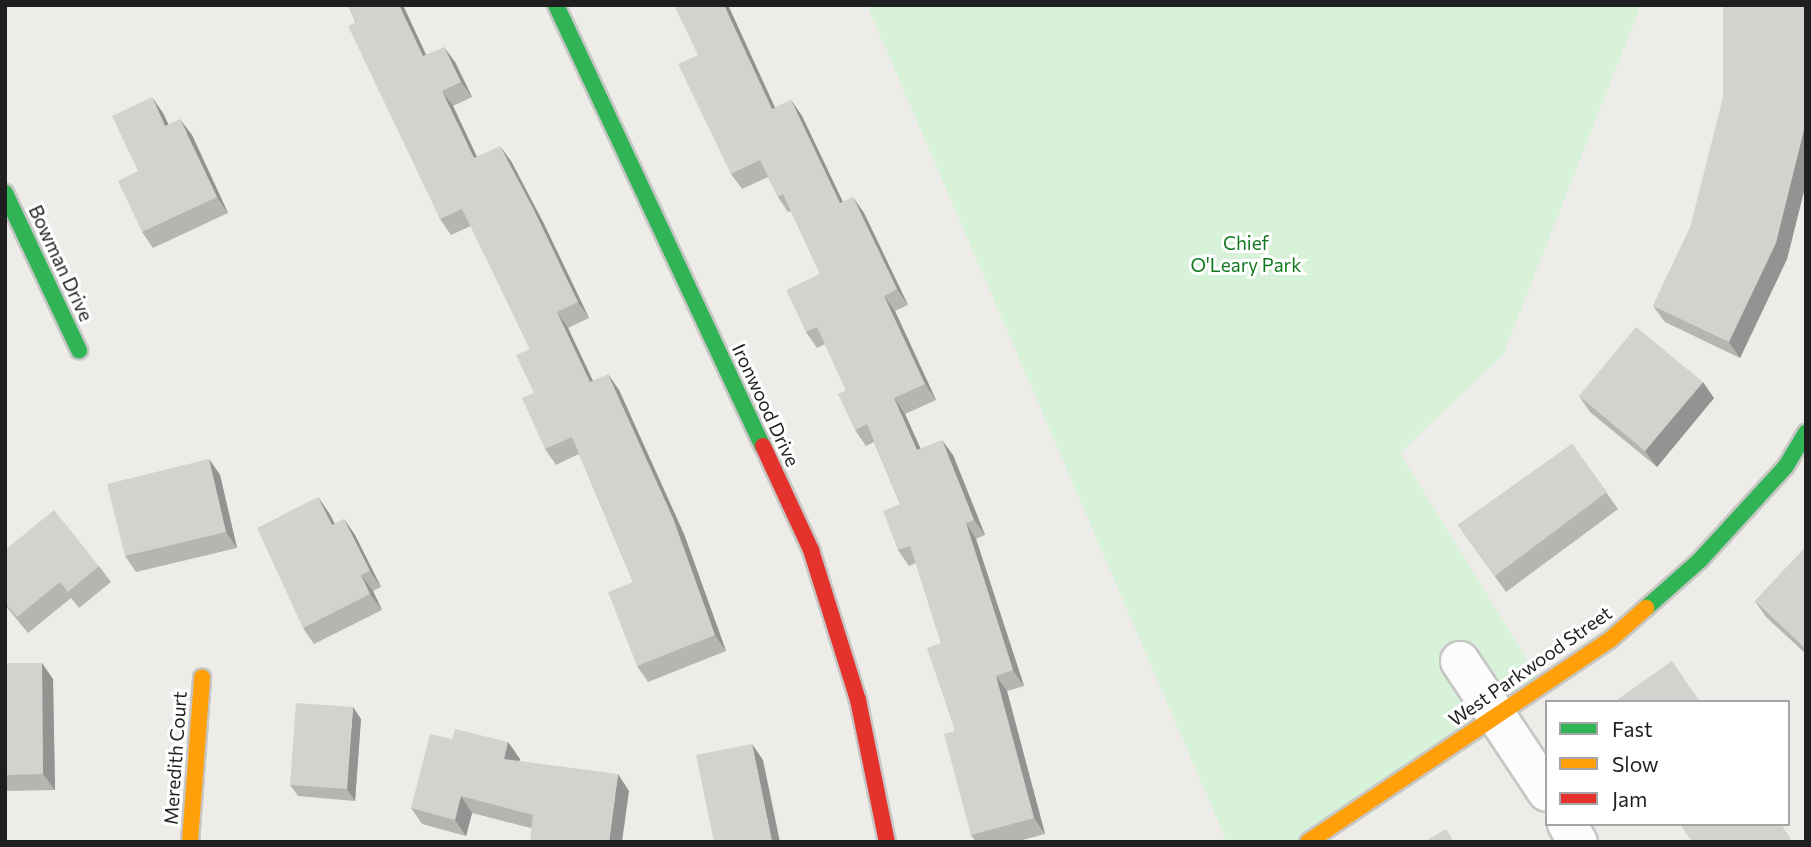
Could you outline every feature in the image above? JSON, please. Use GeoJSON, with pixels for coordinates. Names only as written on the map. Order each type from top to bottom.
{"type":"FeatureCollection","features":[{"type":"Feature","properties":{"kind":"street","name":"Ironwood Drive"},"geometry":{"type":"LineString","coordinates":[[556,5],[811,550],[858,700],[887,842]]}},
{"type":"Feature","properties":{"kind":"street","name":"Bowman Drive"},"geometry":{"type":"LineString","coordinates":[[5,193],[79,351]]}},
{"type":"Feature","properties":{"kind":"street","name":"West Parkwood Street"},"geometry":{"type":"LineString","coordinates":[[1308,842],[1611,639],[1700,560],[1786,466],[1806,433]]}},
{"type":"Feature","properties":{"kind":"street"},"geometry":{"type":"LineString","coordinates":[[1460,661],[1499,715],[1545,789]]}},
{"type":"Feature","properties":{"kind":"street","name":"Meredith Court"},"geometry":{"type":"LineString","coordinates":[[190,842],[202,677]]}},
{"type":"Feature","properties":{"kind":"street"},"geometry":{"type":"LineString","coordinates":[[1568,826],[1577,842]]}},
{"type":"Feature","properties":{"kind":"green space","name":"Chief O'Leary Park"},"geometry":{"type":"Polygon","coordinates":[[[867,5],[1641,5],[1503,355],[1400,453],[1543,685],[1308,842],[1227,842],[867,5]]]}},
{"type":"Feature","properties":{"kind":"building"},"geometry":{"type":"Polygon","coordinates":[[[348,5],[399,5],[423,56],[444,47],[461,82],[442,91],[474,158],[500,146],[533,208],[578,302],[557,312],[590,382],[608,374],[673,518],[715,635],[637,666],[608,592],[633,582],[572,437],[545,449],[522,398],[534,393],[516,355],[530,349],[462,209],[440,219],[348,26],[356,22],[348,5]]]}},
{"type":"Feature","properties":{"kind":"building"},"geometry":{"type":"Polygon","coordinates":[[[674,5],[724,5],[772,109],[791,100],[840,203],[853,197],[897,289],[884,296],[925,384],[894,398],[917,450],[942,440],[974,520],[966,523],[1013,670],[996,676],[1034,818],[971,835],[944,734],[955,731],[927,648],[941,643],[910,546],[898,550],[883,511],[900,504],[867,424],[855,430],[838,394],[846,390],[817,327],[806,332],[786,290],[820,274],[783,194],[778,197],[760,160],[731,174],[678,64],[698,55],[674,5]]]}},
{"type":"Feature","properties":{"kind":"building"},"geometry":{"type":"Polygon","coordinates":[[[1723,5],[1806,5],[1806,122],[1776,243],[1729,342],[1653,306],[1690,228],[1723,97],[1723,5]]]}},
{"type":"Feature","properties":{"kind":"building"},"geometry":{"type":"Polygon","coordinates":[[[152,97],[165,126],[180,119],[217,197],[142,232],[118,181],[138,171],[112,116],[152,97]]]}},
{"type":"Feature","properties":{"kind":"building"},"geometry":{"type":"Polygon","coordinates":[[[1636,327],[1703,382],[1645,451],[1579,396],[1636,327]]]}},
{"type":"Feature","properties":{"kind":"building"},"geometry":{"type":"Polygon","coordinates":[[[1572,444],[1607,492],[1495,576],[1458,525],[1572,444]]]}},
{"type":"Feature","properties":{"kind":"building"},"geometry":{"type":"Polygon","coordinates":[[[209,459],[226,532],[125,556],[107,484],[209,459]]]}},
{"type":"Feature","properties":{"kind":"building"},"geometry":{"type":"Polygon","coordinates":[[[318,497],[332,525],[344,519],[370,571],[361,575],[370,594],[303,628],[257,528],[318,497]]]}},
{"type":"Feature","properties":{"kind":"building"},"geometry":{"type":"Polygon","coordinates":[[[54,510],[99,566],[68,592],[60,582],[17,617],[5,603],[5,550],[54,510]]]}},
{"type":"Feature","properties":{"kind":"building"},"geometry":{"type":"Polygon","coordinates":[[[1806,547],[1806,649],[1755,601],[1806,547]]]}},
{"type":"Feature","properties":{"kind":"building"},"geometry":{"type":"Polygon","coordinates":[[[1672,661],[1699,700],[1617,700],[1672,661]]]}},
{"type":"Feature","properties":{"kind":"building"},"geometry":{"type":"Polygon","coordinates":[[[5,663],[42,663],[43,774],[5,775],[5,663]]]}},
{"type":"Feature","properties":{"kind":"building"},"geometry":{"type":"Polygon","coordinates":[[[296,703],[353,707],[347,789],[290,785],[296,703]]]}},
{"type":"Feature","properties":{"kind":"building"},"geometry":{"type":"Polygon","coordinates":[[[455,729],[508,742],[504,759],[618,774],[609,842],[530,842],[533,815],[461,796],[455,820],[411,808],[430,734],[452,739],[455,729]]]}},
{"type":"Feature","properties":{"kind":"building"},"geometry":{"type":"Polygon","coordinates":[[[752,744],[772,842],[714,842],[696,755],[752,744]]]}},
{"type":"Feature","properties":{"kind":"building"},"geometry":{"type":"Polygon","coordinates":[[[1681,826],[1782,826],[1791,839],[1786,842],[1692,842],[1681,826]]]}},
{"type":"Feature","properties":{"kind":"building"},"geometry":{"type":"Polygon","coordinates":[[[1446,829],[1454,842],[1424,842],[1446,829]]]}},
{"type":"Feature","properties":{"kind":"traffic: fast"},"geometry":{"type":"LineString","coordinates":[[556,5],[763,446]]}},
{"type":"Feature","properties":{"kind":"traffic: fast"},"geometry":{"type":"LineString","coordinates":[[5,193],[79,350]]}},
{"type":"Feature","properties":{"kind":"traffic: fast"},"geometry":{"type":"LineString","coordinates":[[1646,608],[1700,560],[1786,466],[1806,433]]}},
{"type":"Feature","properties":{"kind":"traffic: slow"},"geometry":{"type":"LineString","coordinates":[[1308,842],[1611,639],[1646,608]]}},
{"type":"Feature","properties":{"kind":"traffic: slow"},"geometry":{"type":"LineString","coordinates":[[190,842],[202,677]]}},
{"type":"Feature","properties":{"kind":"traffic: jam"},"geometry":{"type":"LineString","coordinates":[[763,446],[811,550],[858,700],[887,842]]}}]}
